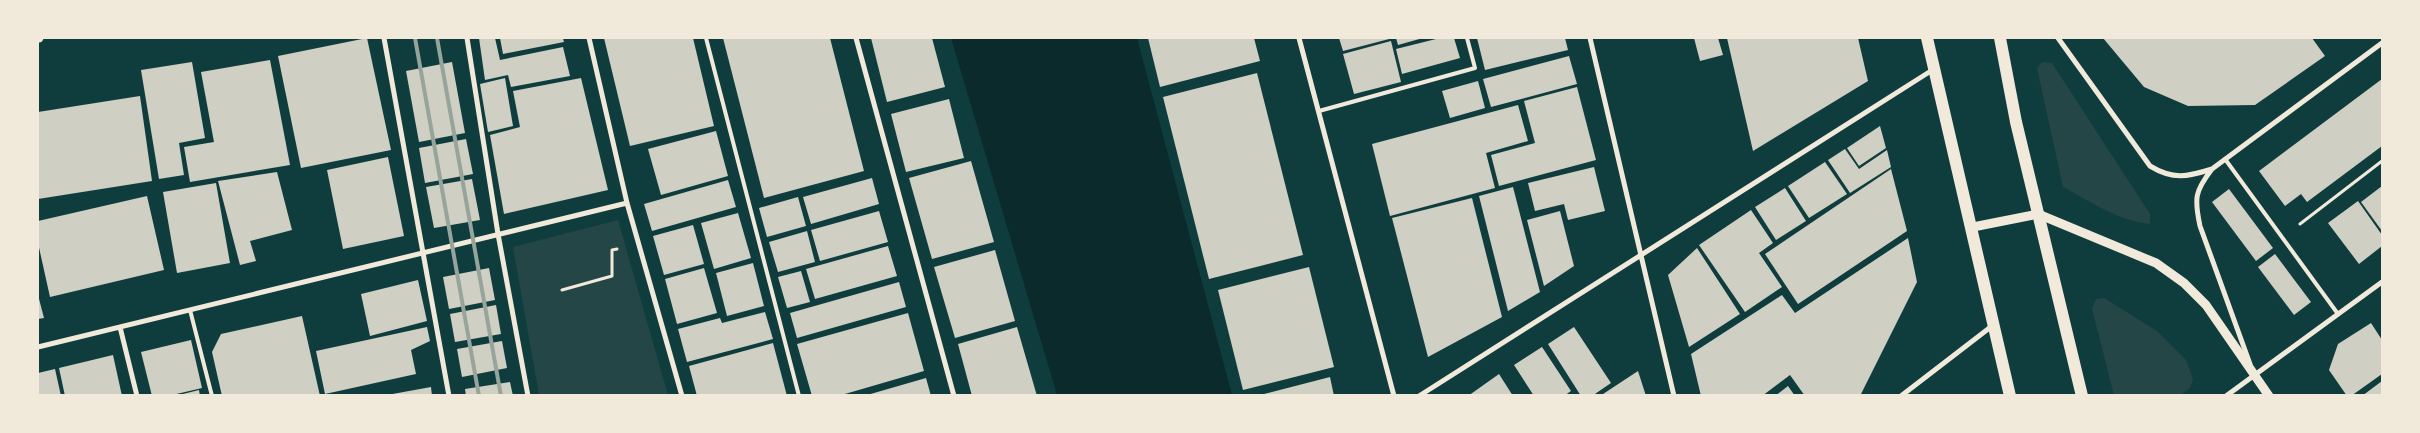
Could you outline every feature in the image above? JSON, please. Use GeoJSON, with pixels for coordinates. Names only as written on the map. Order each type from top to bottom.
{"type":"FeatureCollection","features":[{"type":"Feature","properties":{"kind":"main road"},"geometry":{"type":"LineString","coordinates":[[1927,38],[1973,227],[2010,396]]}},
{"type":"Feature","properties":{"kind":"main road"},"geometry":{"type":"LineString","coordinates":[[2000,38],[2016,122],[2082,396]]}},
{"type":"Feature","properties":{"kind":"street"},"geometry":{"type":"LineString","coordinates":[[384,38],[449,396]]}},
{"type":"Feature","properties":{"kind":"street"},"geometry":{"type":"LineString","coordinates":[[467,38],[498,234],[528,396]]}},
{"type":"Feature","properties":{"kind":"street"},"geometry":{"type":"LineString","coordinates":[[589,38],[627,203],[682,396]]}},
{"type":"Feature","properties":{"kind":"street"},"geometry":{"type":"LineString","coordinates":[[856,38],[954,396]]}},
{"type":"Feature","properties":{"kind":"street"},"geometry":{"type":"LineString","coordinates":[[1299,38],[1394,396]]}},
{"type":"Feature","properties":{"kind":"street"},"geometry":{"type":"LineString","coordinates":[[1590,38],[1674,396]]}},
{"type":"Feature","properties":{"kind":"street"},"geometry":{"type":"LineString","coordinates":[[2058,38],[2150,166],[2165,175],[2182,176],[2212,169]]}},
{"type":"Feature","properties":{"kind":"street"},"geometry":{"type":"LineString","coordinates":[[2254,374],[2200,226],[2196,208],[2196,194],[2199,186],[2212,169],[2382,43]]}},
{"type":"Feature","properties":{"kind":"street"},"geometry":{"type":"LineString","coordinates":[[1419,396],[1934,68]]}},
{"type":"Feature","properties":{"kind":"street"},"geometry":{"type":"LineString","coordinates":[[38,347],[627,203]]}},
{"type":"Feature","properties":{"kind":"street"},"geometry":{"type":"LineString","coordinates":[[1973,227],[2038,214],[2156,263],[2184,283],[2206,306],[2269,396]]}},
{"type":"Feature","properties":{"kind":"street"},"geometry":{"type":"LineString","coordinates":[[2226,396],[2382,282]]}},
{"type":"Feature","properties":{"kind":"street"},"geometry":{"type":"LineString","coordinates":[[1901,396],[1994,324]]}},
{"type":"Feature","properties":{"kind":"street"},"geometry":{"type":"LineString","coordinates":[[120,326],[137,396]]}},
{"type":"Feature","properties":{"kind":"lane"},"geometry":{"type":"LineString","coordinates":[[706,38],[799,396]]}},
{"type":"Feature","properties":{"kind":"lane"},"geometry":{"type":"LineString","coordinates":[[1319,111],[1475,68],[1467,38]]}},
{"type":"Feature","properties":{"kind":"lane"},"geometry":{"type":"LineString","coordinates":[[2225,160],[2338,314]]}},
{"type":"Feature","properties":{"kind":"lane"},"geometry":{"type":"LineString","coordinates":[[190,310],[212,396]]}},
{"type":"Feature","properties":{"kind":"path"},"geometry":{"type":"LineString","coordinates":[[2282,238],[2382,161]]}},
{"type":"Feature","properties":{"kind":"path"},"geometry":{"type":"LineString","coordinates":[[562,290],[612,276],[612,250],[639,242]]}},
{"type":"Feature","properties":{"kind":"shaded area"},"geometry":{"type":"Polygon","coordinates":[[[951,38],[1137,38],[1232,395],[1057,395],[951,38]]]}},
{"type":"Feature","properties":{"kind":"shaded area"},"geometry":{"type":"Polygon","coordinates":[[[2042,62],[2052,63],[2150,214],[2150,224],[2116,215],[2063,187],[2037,68],[2042,62]]]}},
{"type":"Feature","properties":{"kind":"shaded area"},"geometry":{"type":"Polygon","coordinates":[[[618,220],[668,395],[539,395],[513,247],[618,220]]]}},
{"type":"Feature","properties":{"kind":"shaded area"},"geometry":{"type":"Polygon","coordinates":[[[2104,298],[2157,331],[2186,360],[2193,379],[2190,388],[2180,395],[2114,395],[2092,309],[2096,299],[2104,298]]]}},
{"type":"Feature","properties":{"kind":"building"},"geometry":{"type":"Polygon","coordinates":[[[367,38],[391,150],[301,168],[278,56],[367,38]]]}},
{"type":"Feature","properties":{"kind":"building"},"geometry":{"type":"Polygon","coordinates":[[[479,38],[495,38],[500,60],[563,47],[570,76],[511,87],[508,75],[485,80],[479,38]]]}},
{"type":"Feature","properties":{"kind":"building"},"geometry":{"type":"Polygon","coordinates":[[[500,38],[563,38],[564,42],[503,54],[500,38]]]}},
{"type":"Feature","properties":{"kind":"building"},"geometry":{"type":"Polygon","coordinates":[[[604,38],[693,38],[714,126],[630,146],[604,38]]]}},
{"type":"Feature","properties":{"kind":"building"},"geometry":{"type":"Polygon","coordinates":[[[723,38],[830,38],[864,171],[764,198],[723,38]]]}},
{"type":"Feature","properties":{"kind":"building"},"geometry":{"type":"Polygon","coordinates":[[[871,38],[932,38],[945,87],[887,102],[871,38]]]}},
{"type":"Feature","properties":{"kind":"building"},"geometry":{"type":"Polygon","coordinates":[[[1148,38],[1254,38],[1260,61],[1160,87],[1148,38]]]}},
{"type":"Feature","properties":{"kind":"building"},"geometry":{"type":"Polygon","coordinates":[[[1339,38],[1393,38],[1343,51],[1339,38]]]}},
{"type":"Feature","properties":{"kind":"building"},"geometry":{"type":"Polygon","coordinates":[[[1396,38],[1423,38],[1398,45],[1396,38]]]}},
{"type":"Feature","properties":{"kind":"building"},"geometry":{"type":"Polygon","coordinates":[[[1440,38],[1454,38],[1460,58],[1402,74],[1396,49],[1440,38]]]}},
{"type":"Feature","properties":{"kind":"building"},"geometry":{"type":"Polygon","coordinates":[[[1477,38],[1565,38],[1568,50],[1485,70],[1477,38]]]}},
{"type":"Feature","properties":{"kind":"building"},"geometry":{"type":"Polygon","coordinates":[[[1694,38],[1718,38],[1723,55],[1700,61],[1694,38]]]}},
{"type":"Feature","properties":{"kind":"building"},"geometry":{"type":"Polygon","coordinates":[[[1727,38],[1858,38],[1868,81],[1753,151],[1727,38]]]}},
{"type":"Feature","properties":{"kind":"building"},"geometry":{"type":"Polygon","coordinates":[[[2103,38],[2312,38],[2325,56],[2255,105],[2188,106],[2144,87],[2103,38]]]}},
{"type":"Feature","properties":{"kind":"building"},"geometry":{"type":"Polygon","coordinates":[[[1391,41],[1401,82],[1354,94],[1343,54],[1391,41]]]}},
{"type":"Feature","properties":{"kind":"building"},"geometry":{"type":"Polygon","coordinates":[[[1569,56],[1577,84],[1491,107],[1483,79],[1569,56]]]}},
{"type":"Feature","properties":{"kind":"building"},"geometry":{"type":"Polygon","coordinates":[[[270,60],[290,165],[190,182],[184,147],[214,142],[201,72],[270,60]]]}},
{"type":"Feature","properties":{"kind":"building"},"geometry":{"type":"Polygon","coordinates":[[[192,62],[205,138],[179,143],[184,175],[159,179],[141,70],[192,62]]]}},
{"type":"Feature","properties":{"kind":"building"},"geometry":{"type":"Polygon","coordinates":[[[452,62],[465,133],[419,142],[406,71],[452,62]]]}},
{"type":"Feature","properties":{"kind":"building"},"geometry":{"type":"Polygon","coordinates":[[[1257,73],[1303,255],[1209,279],[1163,97],[1257,73]]]}},
{"type":"Feature","properties":{"kind":"building"},"geometry":{"type":"Polygon","coordinates":[[[505,78],[513,126],[488,132],[480,84],[505,78]]]}},
{"type":"Feature","properties":{"kind":"building"},"geometry":{"type":"Polygon","coordinates":[[[581,78],[608,190],[504,214],[490,135],[520,127],[513,91],[581,78]]]}},
{"type":"Feature","properties":{"kind":"building"},"geometry":{"type":"Polygon","coordinates":[[[2382,79],[2382,146],[2307,202],[2301,194],[2285,206],[2259,171],[2382,79]]]}},
{"type":"Feature","properties":{"kind":"building"},"geometry":{"type":"Polygon","coordinates":[[[1478,81],[1485,108],[1450,118],[1442,91],[1478,81]]]}},
{"type":"Feature","properties":{"kind":"building"},"geometry":{"type":"Polygon","coordinates":[[[1577,87],[1596,160],[1499,186],[1491,155],[1535,143],[1524,101],[1577,87]]]}},
{"type":"Feature","properties":{"kind":"building"},"geometry":{"type":"Polygon","coordinates":[[[140,96],[152,181],[38,199],[38,112],[140,96]]]}},
{"type":"Feature","properties":{"kind":"building"},"geometry":{"type":"Polygon","coordinates":[[[949,99],[964,158],[906,172],[891,114],[949,99]]]}},
{"type":"Feature","properties":{"kind":"building"},"geometry":{"type":"Polygon","coordinates":[[[1518,105],[1528,141],[1486,153],[1495,188],[1390,216],[1372,144],[1518,105]]]}},
{"type":"Feature","properties":{"kind":"building"},"geometry":{"type":"Polygon","coordinates":[[[1880,126],[1886,148],[1859,166],[1847,148],[1880,126]]]}},
{"type":"Feature","properties":{"kind":"building"},"geometry":{"type":"Polygon","coordinates":[[[716,131],[728,176],[661,195],[648,149],[716,131]]]}},
{"type":"Feature","properties":{"kind":"building"},"geometry":{"type":"Polygon","coordinates":[[[466,139],[473,174],[425,183],[419,148],[466,139]]]}},
{"type":"Feature","properties":{"kind":"building"},"geometry":{"type":"Polygon","coordinates":[[[1845,149],[1859,169],[1887,150],[1891,167],[1850,193],[1828,160],[1845,149]]]}},
{"type":"Feature","properties":{"kind":"building"},"geometry":{"type":"Polygon","coordinates":[[[388,157],[404,236],[343,249],[327,170],[388,157]]]}},
{"type":"Feature","properties":{"kind":"building"},"geometry":{"type":"Polygon","coordinates":[[[971,161],[994,242],[932,259],[909,178],[971,161]]]}},
{"type":"Feature","properties":{"kind":"building"},"geometry":{"type":"Polygon","coordinates":[[[1825,162],[1847,194],[1809,218],[1788,186],[1825,162]]]}},
{"type":"Feature","properties":{"kind":"building"},"geometry":{"type":"Polygon","coordinates":[[[1594,167],[1605,211],[1568,220],[1564,204],[1535,211],[1528,183],[1594,167]]]}},
{"type":"Feature","properties":{"kind":"building"},"geometry":{"type":"Polygon","coordinates":[[[1891,169],[1907,231],[1798,304],[1765,254],[1891,169]]]}},
{"type":"Feature","properties":{"kind":"building"},"geometry":{"type":"Polygon","coordinates":[[[277,172],[292,230],[250,241],[256,261],[240,265],[218,181],[277,172]]]}},
{"type":"Feature","properties":{"kind":"building"},"geometry":{"type":"Polygon","coordinates":[[[872,178],[879,204],[811,224],[803,197],[872,178]]]}},
{"type":"Feature","properties":{"kind":"building"},"geometry":{"type":"Polygon","coordinates":[[[472,179],[480,220],[434,228],[426,187],[472,179]]]}},
{"type":"Feature","properties":{"kind":"building"},"geometry":{"type":"Polygon","coordinates":[[[728,180],[736,207],[652,231],[644,204],[728,180]]]}},
{"type":"Feature","properties":{"kind":"building"},"geometry":{"type":"Polygon","coordinates":[[[216,183],[230,263],[177,273],[163,192],[216,183]]]}},
{"type":"Feature","properties":{"kind":"building"},"geometry":{"type":"Polygon","coordinates":[[[2382,186],[2382,231],[2361,202],[2382,186]]]}},
{"type":"Feature","properties":{"kind":"building"},"geometry":{"type":"Polygon","coordinates":[[[1513,187],[1540,292],[1508,311],[1479,196],[1513,187]]]}},
{"type":"Feature","properties":{"kind":"building"},"geometry":{"type":"Polygon","coordinates":[[[1785,188],[1806,221],[1776,240],[1755,207],[1785,188]]]}},
{"type":"Feature","properties":{"kind":"building"},"geometry":{"type":"Polygon","coordinates":[[[2229,189],[2273,248],[2256,261],[2212,202],[2229,189]]]}},
{"type":"Feature","properties":{"kind":"building"},"geometry":{"type":"Polygon","coordinates":[[[147,196],[164,270],[50,297],[38,243],[38,221],[147,196]]]}},
{"type":"Feature","properties":{"kind":"building"},"geometry":{"type":"Polygon","coordinates":[[[798,197],[806,226],[767,237],[759,208],[798,197]]]}},
{"type":"Feature","properties":{"kind":"building"},"geometry":{"type":"Polygon","coordinates":[[[1472,198],[1502,317],[1428,357],[1392,218],[1472,198]]]}},
{"type":"Feature","properties":{"kind":"building"},"geometry":{"type":"Polygon","coordinates":[[[2358,201],[2382,235],[2382,246],[2359,264],[2328,223],[2358,201]]]}},
{"type":"Feature","properties":{"kind":"building"},"geometry":{"type":"Polygon","coordinates":[[[1751,210],[1773,243],[1759,253],[1782,287],[1745,312],[1699,245],[1751,210]]]}},
{"type":"Feature","properties":{"kind":"building"},"geometry":{"type":"Polygon","coordinates":[[[879,211],[888,242],[820,261],[811,230],[879,211]]]}},
{"type":"Feature","properties":{"kind":"building"},"geometry":{"type":"Polygon","coordinates":[[[1560,211],[1574,266],[1544,286],[1527,220],[1560,211]]]}},
{"type":"Feature","properties":{"kind":"building"},"geometry":{"type":"Polygon","coordinates":[[[738,213],[751,258],[714,269],[701,223],[738,213]]]}},
{"type":"Feature","properties":{"kind":"building"},"geometry":{"type":"Polygon","coordinates":[[[693,225],[704,264],[664,275],[653,236],[693,225]]]}},
{"type":"Feature","properties":{"kind":"building"},"geometry":{"type":"Polygon","coordinates":[[[807,231],[815,262],[778,272],[769,242],[807,231]]]}},
{"type":"Feature","properties":{"kind":"building"},"geometry":{"type":"Polygon","coordinates":[[[1908,238],[1917,282],[1860,396],[1805,396],[1790,375],[1762,396],[1701,396],[1691,354],[1782,295],[1795,313],[1908,238]]]}},
{"type":"Feature","properties":{"kind":"building"},"geometry":{"type":"Polygon","coordinates":[[[888,246],[897,276],[815,299],[806,269],[888,246]]]}},
{"type":"Feature","properties":{"kind":"building"},"geometry":{"type":"Polygon","coordinates":[[[1697,248],[1740,314],[1689,347],[1668,275],[1697,248]]]}},
{"type":"Feature","properties":{"kind":"building"},"geometry":{"type":"Polygon","coordinates":[[[995,250],[1015,321],[955,338],[934,267],[995,250]]]}},
{"type":"Feature","properties":{"kind":"building"},"geometry":{"type":"Polygon","coordinates":[[[2275,254],[2311,302],[2294,315],[2258,267],[2275,254]]]}},
{"type":"Feature","properties":{"kind":"building"},"geometry":{"type":"Polygon","coordinates":[[[753,263],[764,306],[727,316],[716,273],[753,263]]]}},
{"type":"Feature","properties":{"kind":"building"},"geometry":{"type":"Polygon","coordinates":[[[1309,267],[1334,367],[1243,390],[1218,290],[1309,267]]]}},
{"type":"Feature","properties":{"kind":"building"},"geometry":{"type":"Polygon","coordinates":[[[489,268],[495,300],[449,309],[443,277],[489,268]]]}},
{"type":"Feature","properties":{"kind":"building"},"geometry":{"type":"Polygon","coordinates":[[[704,268],[717,313],[677,324],[665,279],[704,268]]]}},
{"type":"Feature","properties":{"kind":"building"},"geometry":{"type":"Polygon","coordinates":[[[801,271],[810,302],[787,308],[778,277],[801,271]]]}},
{"type":"Feature","properties":{"kind":"building"},"geometry":{"type":"Polygon","coordinates":[[[418,280],[427,321],[370,336],[361,294],[418,280]]]}},
{"type":"Feature","properties":{"kind":"building"},"geometry":{"type":"Polygon","coordinates":[[[899,282],[906,307],[797,338],[790,313],[899,282]]]}},
{"type":"Feature","properties":{"kind":"building"},"geometry":{"type":"Polygon","coordinates":[[[38,295],[44,318],[38,319],[38,295]]]}},
{"type":"Feature","properties":{"kind":"building"},"geometry":{"type":"Polygon","coordinates":[[[496,305],[501,334],[455,342],[450,314],[496,305]]]}},
{"type":"Feature","properties":{"kind":"building"},"geometry":{"type":"Polygon","coordinates":[[[765,312],[773,339],[687,362],[678,329],[720,318],[722,323],[765,312]]]}},
{"type":"Feature","properties":{"kind":"building"},"geometry":{"type":"Polygon","coordinates":[[[908,313],[924,371],[838,396],[812,396],[797,344],[908,313]]]}},
{"type":"Feature","properties":{"kind":"building"},"geometry":{"type":"Polygon","coordinates":[[[302,316],[320,396],[222,396],[212,352],[221,334],[302,316]]]}},
{"type":"Feature","properties":{"kind":"building"},"geometry":{"type":"Polygon","coordinates":[[[2371,323],[2382,340],[2382,374],[2351,396],[2347,396],[2329,370],[2338,344],[2371,323]]]}},
{"type":"Feature","properties":{"kind":"building"},"geometry":{"type":"Polygon","coordinates":[[[427,327],[430,341],[411,350],[416,374],[325,394],[316,351],[427,327]]]}},
{"type":"Feature","properties":{"kind":"building"},"geometry":{"type":"Polygon","coordinates":[[[1017,327],[1037,396],[972,396],[958,344],[1017,327]]]}},
{"type":"Feature","properties":{"kind":"building"},"geometry":{"type":"Polygon","coordinates":[[[1574,327],[1611,383],[1592,396],[1581,396],[1548,344],[1574,327]]]}},
{"type":"Feature","properties":{"kind":"building"},"geometry":{"type":"Polygon","coordinates":[[[191,340],[202,388],[168,396],[152,396],[141,352],[191,340]]]}},
{"type":"Feature","properties":{"kind":"building"},"geometry":{"type":"Polygon","coordinates":[[[502,341],[507,368],[462,377],[457,349],[502,341]]]}},
{"type":"Feature","properties":{"kind":"building"},"geometry":{"type":"Polygon","coordinates":[[[773,343],[787,396],[697,396],[689,366],[773,343]]]}},
{"type":"Feature","properties":{"kind":"building"},"geometry":{"type":"Polygon","coordinates":[[[1542,347],[1571,391],[1564,396],[1534,396],[1514,365],[1542,347]]]}},
{"type":"Feature","properties":{"kind":"building"},"geometry":{"type":"Polygon","coordinates":[[[113,355],[122,396],[65,396],[59,368],[113,355]]]}},
{"type":"Feature","properties":{"kind":"building"},"geometry":{"type":"Polygon","coordinates":[[[55,369],[61,396],[38,396],[38,373],[55,369]]]}},
{"type":"Feature","properties":{"kind":"building"},"geometry":{"type":"Polygon","coordinates":[[[1638,371],[1646,396],[1600,396],[1638,371]]]}},
{"type":"Feature","properties":{"kind":"building"},"geometry":{"type":"Polygon","coordinates":[[[1499,374],[1513,396],[1468,396],[1499,374]]]}},
{"type":"Feature","properties":{"kind":"building"},"geometry":{"type":"Polygon","coordinates":[[[1330,377],[1334,396],[1260,396],[1260,395],[1330,377]]]}},
{"type":"Feature","properties":{"kind":"building"},"geometry":{"type":"Polygon","coordinates":[[[926,378],[931,396],[867,396],[867,395],[926,378]]]}},
{"type":"Feature","properties":{"kind":"building"},"geometry":{"type":"Polygon","coordinates":[[[2382,381],[2382,396],[2362,396],[2382,381]]]}},
{"type":"Feature","properties":{"kind":"building"},"geometry":{"type":"Polygon","coordinates":[[[510,382],[513,396],[466,396],[465,389],[510,382]]]}},
{"type":"Feature","properties":{"kind":"building"},"geometry":{"type":"Polygon","coordinates":[[[1788,386],[1795,396],[1775,396],[1788,386]]]}},
{"type":"Feature","properties":{"kind":"building"},"geometry":{"type":"Polygon","coordinates":[[[431,387],[432,396],[387,396],[387,395],[431,387]]]}},
{"type":"Feature","properties":{"kind":"building"},"geometry":{"type":"Polygon","coordinates":[[[199,390],[200,396],[179,396],[179,395],[199,390]]]}},
{"type":"Feature","properties":{"kind":"railway"},"geometry":{"type":"LineString","coordinates":[[415,38],[479,396]]}},
{"type":"Feature","properties":{"kind":"railway"},"geometry":{"type":"LineString","coordinates":[[437,38],[501,396]]}}]}
